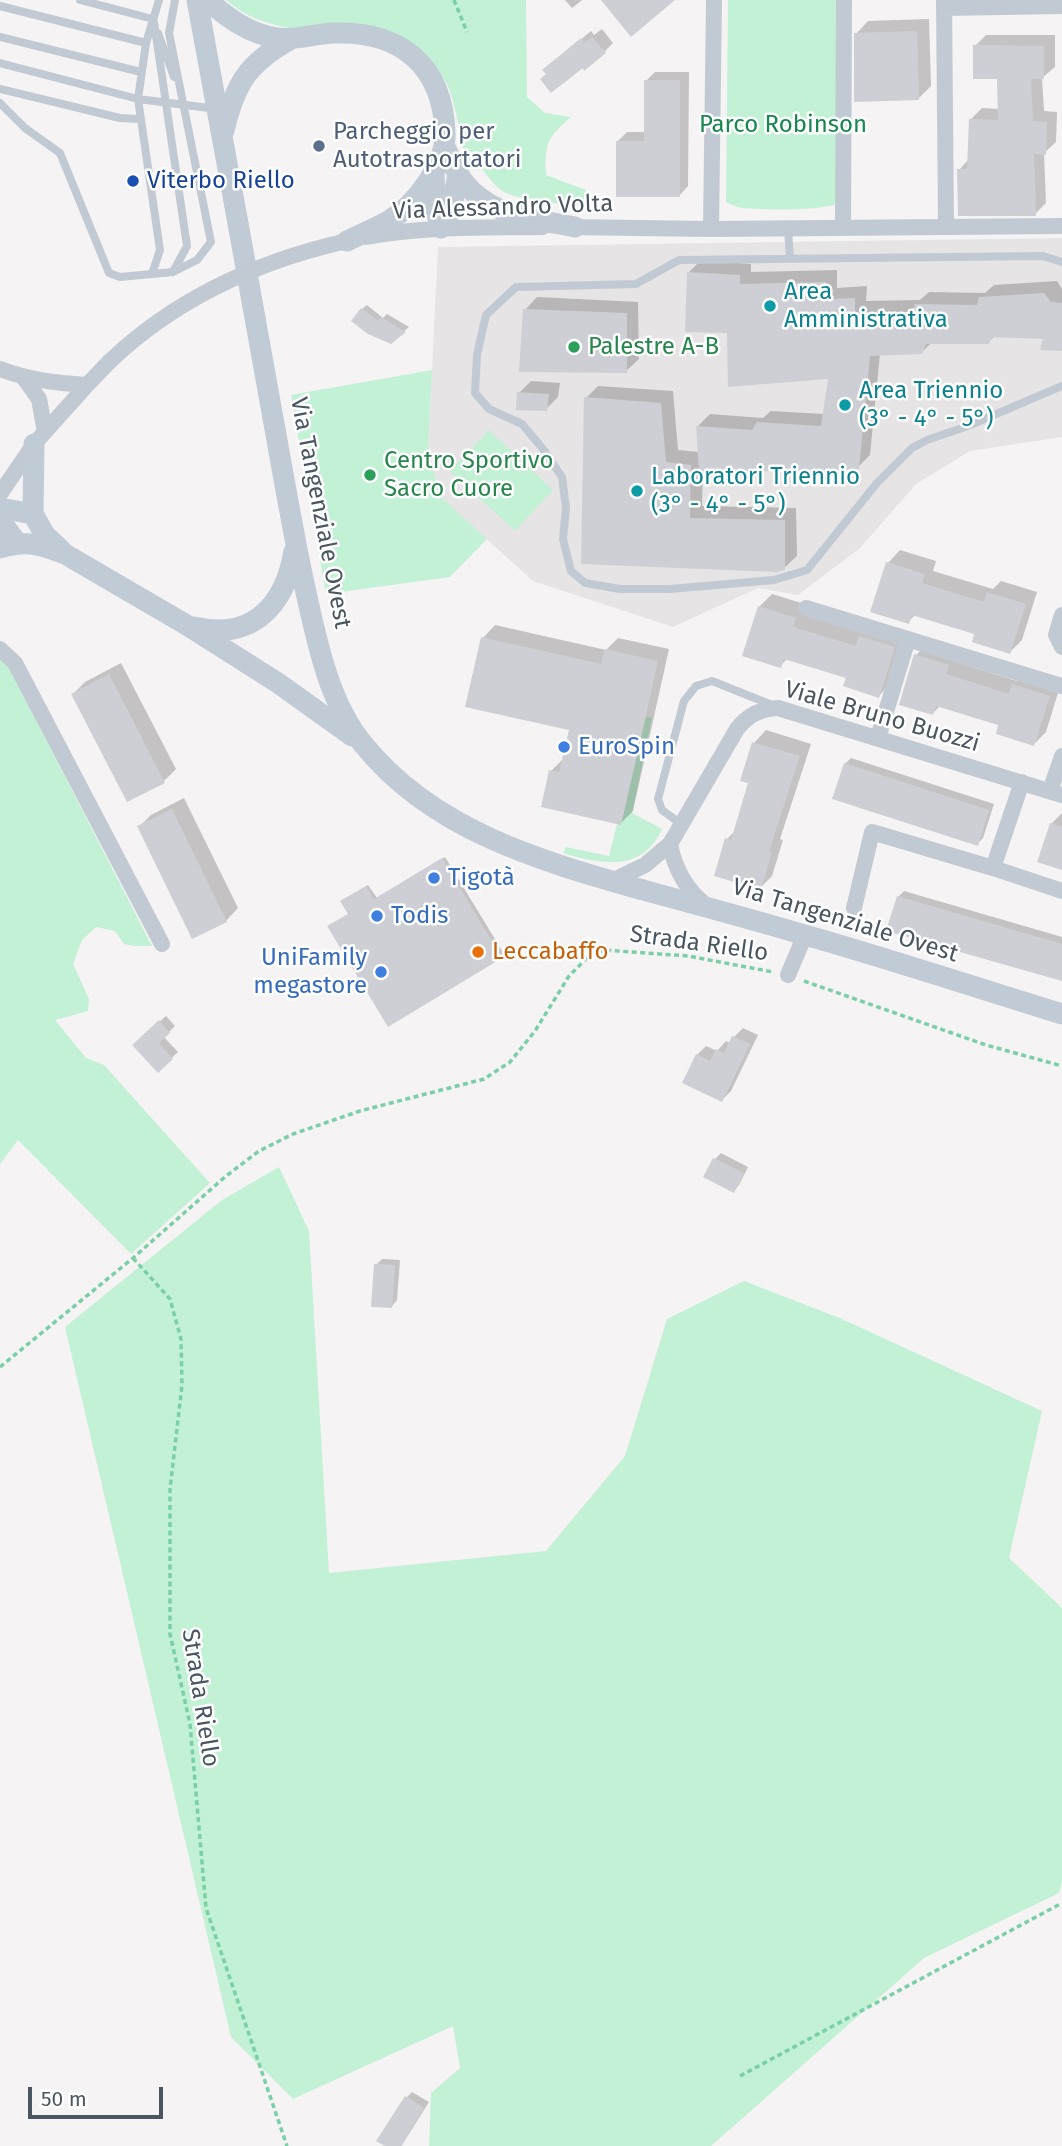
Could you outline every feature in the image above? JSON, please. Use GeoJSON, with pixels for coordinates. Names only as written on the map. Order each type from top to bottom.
{"type":"FeatureCollection","features":[{"type":"Feature","properties":{"kind":"main road","name":"Via Tangenziale Ovest"},"geometry":{"type":"LineString","coordinates":[[197,0],[295,542],[313,627],[332,690],[361,743],[415,794],[458,823],[513,850],[805,935],[1062,1014]]}},
{"type":"Feature","properties":{"kind":"main road"},"geometry":{"type":"LineString","coordinates":[[208,0],[230,18],[264,35],[291,39],[335,33],[367,34],[400,46],[417,58],[427,70],[444,115],[445,147],[458,174],[476,195],[505,213],[575,227]]}},
{"type":"Feature","properties":{"kind":"main road"},"geometry":{"type":"LineString","coordinates":[[222,136],[229,107],[246,75],[262,56],[291,39]]}},
{"type":"Feature","properties":{"kind":"main road"},"geometry":{"type":"LineString","coordinates":[[347,241],[392,219],[415,197],[434,173],[445,147]]}},
{"type":"Feature","properties":{"kind":"main road"},"geometry":{"type":"LineString","coordinates":[[434,173],[435,208],[441,228]]}},
{"type":"Feature","properties":{"kind":"main road"},"geometry":{"type":"LineString","coordinates":[[441,228],[451,211],[458,174]]}},
{"type":"Feature","properties":{"kind":"main road"},"geometry":{"type":"LineString","coordinates":[[39,438],[33,514],[45,535],[65,554]]}},
{"type":"Feature","properties":{"kind":"main road"},"geometry":{"type":"LineString","coordinates":[[0,508],[33,514]]}},
{"type":"Feature","properties":{"kind":"main road"},"geometry":{"type":"LineString","coordinates":[[0,520],[9,545],[44,546],[65,554],[185,624],[278,683],[361,743]]}},
{"type":"Feature","properties":{"kind":"main road"},"geometry":{"type":"LineString","coordinates":[[185,624],[210,629],[235,628],[262,617],[282,588],[295,542]]}},
{"type":"Feature","properties":{"kind":"street"},"geometry":{"type":"LineString","coordinates":[[711,229],[714,0]]}},
{"type":"Feature","properties":{"kind":"street"},"geometry":{"type":"LineString","coordinates":[[844,0],[844,226]]}},
{"type":"Feature","properties":{"kind":"street"},"geometry":{"type":"LineString","coordinates":[[946,226],[944,4],[1062,6]]}},
{"type":"Feature","properties":{"kind":"street","name":"Via Alessandro Volta"},"geometry":{"type":"LineString","coordinates":[[0,494],[39,438],[87,384],[162,318],[210,289],[275,261],[347,241],[402,230],[441,228],[1062,226]]}},
{"type":"Feature","properties":{"kind":"street"},"geometry":{"type":"LineString","coordinates":[[0,369],[24,378],[87,384]]}},
{"type":"Feature","properties":{"kind":"street"},"geometry":{"type":"LineString","coordinates":[[24,378],[39,399],[39,438]]}},
{"type":"Feature","properties":{"kind":"street"},"geometry":{"type":"LineString","coordinates":[[39,399],[69,405]]}},
{"type":"Feature","properties":{"kind":"street"},"geometry":{"type":"LineString","coordinates":[[806,608],[1062,686]]}},
{"type":"Feature","properties":{"kind":"street"},"geometry":{"type":"LineString","coordinates":[[1062,615],[1056,635],[1062,647]]}},
{"type":"Feature","properties":{"kind":"street"},"geometry":{"type":"LineString","coordinates":[[878,738],[908,639]]}},
{"type":"Feature","properties":{"kind":"street"},"geometry":{"type":"LineString","coordinates":[[0,649],[15,663],[162,944]]}},
{"type":"Feature","properties":{"kind":"street","name":"Viale Bruno Buozzi"},"geometry":{"type":"LineString","coordinates":[[670,844],[743,722],[767,708],[778,708],[1056,793]]}},
{"type":"Feature","properties":{"kind":"street"},"geometry":{"type":"LineString","coordinates":[[1056,793],[1062,756]]}},
{"type":"Feature","properties":{"kind":"street"},"geometry":{"type":"LineString","coordinates":[[993,868],[1022,782]]}},
{"type":"Feature","properties":{"kind":"street"},"geometry":{"type":"LineString","coordinates":[[854,908],[872,832],[1062,891]]}},
{"type":"Feature","properties":{"kind":"street"},"geometry":{"type":"LineString","coordinates":[[612,881],[645,866],[670,844],[681,878],[699,900],[710,908]]}},
{"type":"Feature","properties":{"kind":"street"},"geometry":{"type":"LineString","coordinates":[[788,975],[805,935]]}},
{"type":"Feature","properties":{"kind":"lane"},"geometry":{"type":"LineString","coordinates":[[1,0],[0,5],[146,43]]}},
{"type":"Feature","properties":{"kind":"lane"},"geometry":{"type":"LineString","coordinates":[[80,0],[153,19]]}},
{"type":"Feature","properties":{"kind":"lane"},"geometry":{"type":"LineString","coordinates":[[152,274],[160,250],[138,99],[146,43],[159,0]]}},
{"type":"Feature","properties":{"kind":"lane"},"geometry":{"type":"LineString","coordinates":[[0,103],[25,128],[60,153],[109,273],[120,277],[173,272],[197,260],[211,242],[169,33],[175,0]]}},
{"type":"Feature","properties":{"kind":"lane"},"geometry":{"type":"LineString","coordinates":[[153,19],[187,246],[173,272]]}},
{"type":"Feature","properties":{"kind":"lane"},"geometry":{"type":"LineString","coordinates":[[153,19],[185,106]]}},
{"type":"Feature","properties":{"kind":"lane"},"geometry":{"type":"LineString","coordinates":[[0,37],[141,72]]}},
{"type":"Feature","properties":{"kind":"lane"},"geometry":{"type":"LineString","coordinates":[[0,63],[138,99],[216,109]]}},
{"type":"Feature","properties":{"kind":"lane"},"geometry":{"type":"LineString","coordinates":[[0,89],[120,118],[139,119]]}},
{"type":"Feature","properties":{"kind":"lane"},"geometry":{"type":"LineString","coordinates":[[788,228],[790,259]]}},
{"type":"Feature","properties":{"kind":"lane"},"geometry":{"type":"LineString","coordinates":[[1062,262],[1043,256],[679,260],[636,284],[516,286],[486,315],[477,355],[475,393],[489,409],[522,424],[562,477],[566,508],[563,539],[570,572],[585,583],[620,589],[670,589],[774,580],[807,570],[877,483],[912,448],[1062,386]]}},
{"type":"Feature","properties":{"kind":"lane"},"geometry":{"type":"LineString","coordinates":[[681,824],[662,810],[658,799],[684,701],[696,687],[712,681],[778,708]]}},
{"type":"Feature","properties":{"kind":"path"},"geometry":{"type":"LineString","coordinates":[[454,0],[467,32]]}},
{"type":"Feature","properties":{"kind":"path","name":"Strada Riello"},"geometry":{"type":"LineString","coordinates":[[0,1367],[258,1151],[293,1134],[360,1111],[485,1079],[510,1062],[535,1031],[569,976],[589,956],[604,950],[688,956],[788,975],[986,1045],[1062,1066]]}},
{"type":"Feature","properties":{"kind":"path","name":"Strada Riello"},"geometry":{"type":"LineString","coordinates":[[133,1258],[170,1299],[181,1339],[182,1385],[170,1489],[170,1634],[190,1724],[206,1908],[287,2146]]}},
{"type":"Feature","properties":{"kind":"path"},"geometry":{"type":"LineString","coordinates":[[740,2077],[1062,1903]]}},
{"type":"Feature","properties":{"kind":"shaded area"},"geometry":{"type":"Polygon","coordinates":[[[1062,238],[1062,437],[970,451],[916,484],[860,548],[798,595],[758,588],[673,627],[533,581],[441,498],[428,452],[438,247],[1062,238]]]}},
{"type":"Feature","properties":{"kind":"green space"},"geometry":{"type":"Polygon","coordinates":[[[226,0],[526,0],[527,97],[545,113],[571,117],[549,142],[546,175],[586,190],[588,206],[514,196],[493,183],[483,170],[469,169],[448,86],[427,60],[403,45],[375,37],[283,27],[253,17],[226,0]]]}},
{"type":"Feature","properties":{"kind":"green space","name":"Parco Robinson"},"geometry":{"type":"Polygon","coordinates":[[[728,0],[837,0],[837,204],[817,208],[776,209],[742,208],[726,202],[728,0]]]}},
{"type":"Feature","properties":{"kind":"green space","name":"Centro Sportivo Sacro Cuore"},"geometry":{"type":"Polygon","coordinates":[[[432,370],[428,452],[441,497],[487,539],[450,577],[326,594],[291,395],[432,370]]]}},
{"type":"Feature","properties":{"kind":"green space"},"geometry":{"type":"Polygon","coordinates":[[[489,430],[553,490],[515,531],[450,471],[489,430]]]}},
{"type":"Feature","properties":{"kind":"green space"},"geometry":{"type":"Polygon","coordinates":[[[0,659],[9,668],[152,946],[124,944],[115,931],[96,927],[82,940],[73,964],[89,999],[88,1011],[55,1020],[86,1058],[104,1065],[210,1183],[131,1254],[18,1140],[0,1164],[0,659]]]}},
{"type":"Feature","properties":{"kind":"green space"},"geometry":{"type":"Polygon","coordinates":[[[646,717],[652,718],[632,813],[662,829],[654,843],[644,853],[619,862],[591,860],[563,853],[566,847],[609,856],[617,824],[621,824],[646,717]]]}},
{"type":"Feature","properties":{"kind":"green space"},"geometry":{"type":"Polygon","coordinates":[[[279,1167],[309,1231],[329,1573],[546,1551],[625,1456],[667,1319],[744,1281],[842,1319],[1042,1411],[1009,1558],[1062,1608],[1062,1881],[1059,1893],[924,1958],[711,2146],[429,2146],[431,2093],[460,2068],[453,2026],[293,2099],[231,2037],[65,1327],[222,1200],[279,1167]]]}},
{"type":"Feature","properties":{"kind":"building"},"geometry":{"type":"Polygon","coordinates":[[[601,0],[675,0],[631,37],[601,0]]]}},
{"type":"Feature","properties":{"kind":"building"},"geometry":{"type":"Polygon","coordinates":[[[917,31],[919,100],[854,102],[854,33],[917,31]]]}},
{"type":"Feature","properties":{"kind":"building"},"geometry":{"type":"Polygon","coordinates":[[[592,37],[606,53],[551,93],[540,79],[546,74],[542,70],[581,38],[584,43],[592,37]]]}},
{"type":"Feature","properties":{"kind":"building"},"geometry":{"type":"Polygon","coordinates":[[[973,45],[1044,46],[1044,79],[1031,79],[1033,121],[1047,122],[1046,155],[1034,154],[1036,216],[958,216],[957,169],[967,169],[969,119],[998,120],[997,79],[973,79],[973,45]]]}},
{"type":"Feature","properties":{"kind":"building"},"geometry":{"type":"Polygon","coordinates":[[[644,80],[680,80],[680,197],[616,197],[616,141],[644,141],[644,80]]]}},
{"type":"Feature","properties":{"kind":"building"},"geometry":{"type":"Polygon","coordinates":[[[687,272],[740,275],[740,284],[826,282],[825,299],[855,298],[855,312],[913,312],[915,304],[977,305],[979,297],[1044,293],[1051,302],[1062,303],[1062,351],[1040,350],[1043,339],[992,337],[989,344],[926,344],[922,354],[870,356],[859,469],[699,473],[696,426],[752,430],[757,422],[821,426],[828,379],[728,387],[727,333],[685,332],[687,272]]]}},
{"type":"Feature","properties":{"kind":"building"},"geometry":{"type":"Polygon","coordinates":[[[361,308],[378,321],[381,317],[406,332],[391,344],[368,334],[351,321],[361,308]]]}},
{"type":"Feature","properties":{"kind":"building","name":"Palestre A-B"},"geometry":{"type":"Polygon","coordinates":[[[523,309],[627,313],[627,373],[519,372],[523,309]]]}},
{"type":"Feature","properties":{"kind":"building"},"geometry":{"type":"Polygon","coordinates":[[[517,392],[549,394],[547,411],[516,410],[517,392]]]}},
{"type":"Feature","properties":{"kind":"building","name":"Laboratori Triennio (3° - 4° - 5°)"},"geometry":{"type":"Polygon","coordinates":[[[584,397],[661,403],[666,462],[691,465],[690,518],[785,520],[785,570],[777,572],[581,564],[584,397]]]}},
{"type":"Feature","properties":{"kind":"building"},"geometry":{"type":"Polygon","coordinates":[[[886,562],[925,574],[922,583],[984,602],[987,592],[1026,604],[1010,654],[972,642],[974,634],[912,615],[909,624],[870,612],[886,562]]]}},
{"type":"Feature","properties":{"kind":"building"},"geometry":{"type":"Polygon","coordinates":[[[758,606],[796,618],[793,627],[856,646],[859,636],[895,647],[879,698],[843,686],[846,678],[784,659],[781,668],[742,656],[758,606]]]}},
{"type":"Feature","properties":{"kind":"building"},"geometry":{"type":"Polygon","coordinates":[[[481,637],[601,664],[605,649],[658,661],[621,825],[541,807],[549,770],[559,772],[569,730],[465,707],[481,637]]]}},
{"type":"Feature","properties":{"kind":"building"},"geometry":{"type":"Polygon","coordinates":[[[914,654],[949,665],[946,674],[1009,694],[1012,684],[1050,696],[1034,746],[996,734],[998,725],[936,706],[933,715],[899,705],[914,654]]]}},
{"type":"Feature","properties":{"kind":"building"},"geometry":{"type":"Polygon","coordinates":[[[109,674],[165,783],[127,802],[71,694],[109,674]]]}},
{"type":"Feature","properties":{"kind":"building"},"geometry":{"type":"Polygon","coordinates":[[[752,742],[800,756],[769,851],[772,852],[761,890],[714,876],[725,838],[731,840],[748,783],[740,781],[752,742]]]}},
{"type":"Feature","properties":{"kind":"building"},"geometry":{"type":"Polygon","coordinates":[[[844,763],[989,810],[978,846],[832,799],[844,763]]]}},
{"type":"Feature","properties":{"kind":"building"},"geometry":{"type":"Polygon","coordinates":[[[172,809],[227,922],[192,939],[137,826],[172,809]]]}},
{"type":"Feature","properties":{"kind":"building"},"geometry":{"type":"Polygon","coordinates":[[[1050,823],[1062,827],[1062,870],[1037,862],[1050,823]]]}},
{"type":"Feature","properties":{"kind":"building"},"geometry":{"type":"Polygon","coordinates":[[[442,858],[502,958],[388,1027],[327,926],[348,914],[340,901],[366,886],[374,899],[442,858]]]}},
{"type":"Feature","properties":{"kind":"building"},"geometry":{"type":"Polygon","coordinates":[[[897,896],[1062,944],[1062,981],[886,931],[897,896]]]}},
{"type":"Feature","properties":{"kind":"building"},"geometry":{"type":"Polygon","coordinates":[[[159,1020],[170,1033],[159,1043],[173,1059],[158,1073],[132,1045],[159,1020]]]}},
{"type":"Feature","properties":{"kind":"building"},"geometry":{"type":"Polygon","coordinates":[[[732,1036],[750,1044],[722,1102],[682,1083],[696,1054],[710,1061],[716,1049],[724,1053],[732,1036]]]}},
{"type":"Feature","properties":{"kind":"building"},"geometry":{"type":"Polygon","coordinates":[[[713,1158],[744,1173],[734,1193],[703,1177],[713,1158]]]}},
{"type":"Feature","properties":{"kind":"building"},"geometry":{"type":"Polygon","coordinates":[[[374,1264],[395,1265],[392,1308],[371,1307],[374,1264]]]}},
{"type":"Feature","properties":{"kind":"building"},"geometry":{"type":"Polygon","coordinates":[[[405,2096],[424,2108],[401,2146],[385,2146],[376,2141],[405,2096]]]}},
{"type":"Feature","properties":{"kind":"place","name":"Parcheggio per Autotrasportatori"},"geometry":{"type":"Point","coordinates":[319,146]}},
{"type":"Feature","properties":{"kind":"place","name":"Viterbo Riello"},"geometry":{"type":"Point","coordinates":[133,181]}},
{"type":"Feature","properties":{"kind":"place","name":"Area Amministrativa"},"geometry":{"type":"Point","coordinates":[770,306]}},
{"type":"Feature","properties":{"kind":"place","name":"Palestre A-B"},"geometry":{"type":"Point","coordinates":[574,347]}},
{"type":"Feature","properties":{"kind":"place","name":"Area Triennio (3° - 4° - 5°)"},"geometry":{"type":"Point","coordinates":[845,405]}},
{"type":"Feature","properties":{"kind":"place","name":"Centro Sportivo Sacro Cuore"},"geometry":{"type":"Point","coordinates":[370,475]}},
{"type":"Feature","properties":{"kind":"place","name":"Laboratori Triennio (3° - 4° - 5°)"},"geometry":{"type":"Point","coordinates":[637,491]}},
{"type":"Feature","properties":{"kind":"place","name":"EuroSpin"},"geometry":{"type":"Point","coordinates":[564,747]}},
{"type":"Feature","properties":{"kind":"place","name":"Tigotà"},"geometry":{"type":"Point","coordinates":[434,878]}},
{"type":"Feature","properties":{"kind":"place","name":"Todis"},"geometry":{"type":"Point","coordinates":[377,916]}},
{"type":"Feature","properties":{"kind":"place","name":"Leccabaffo"},"geometry":{"type":"Point","coordinates":[478,952]}},
{"type":"Feature","properties":{"kind":"place","name":"UniFamily megastore"},"geometry":{"type":"Point","coordinates":[381,972]}}]}
